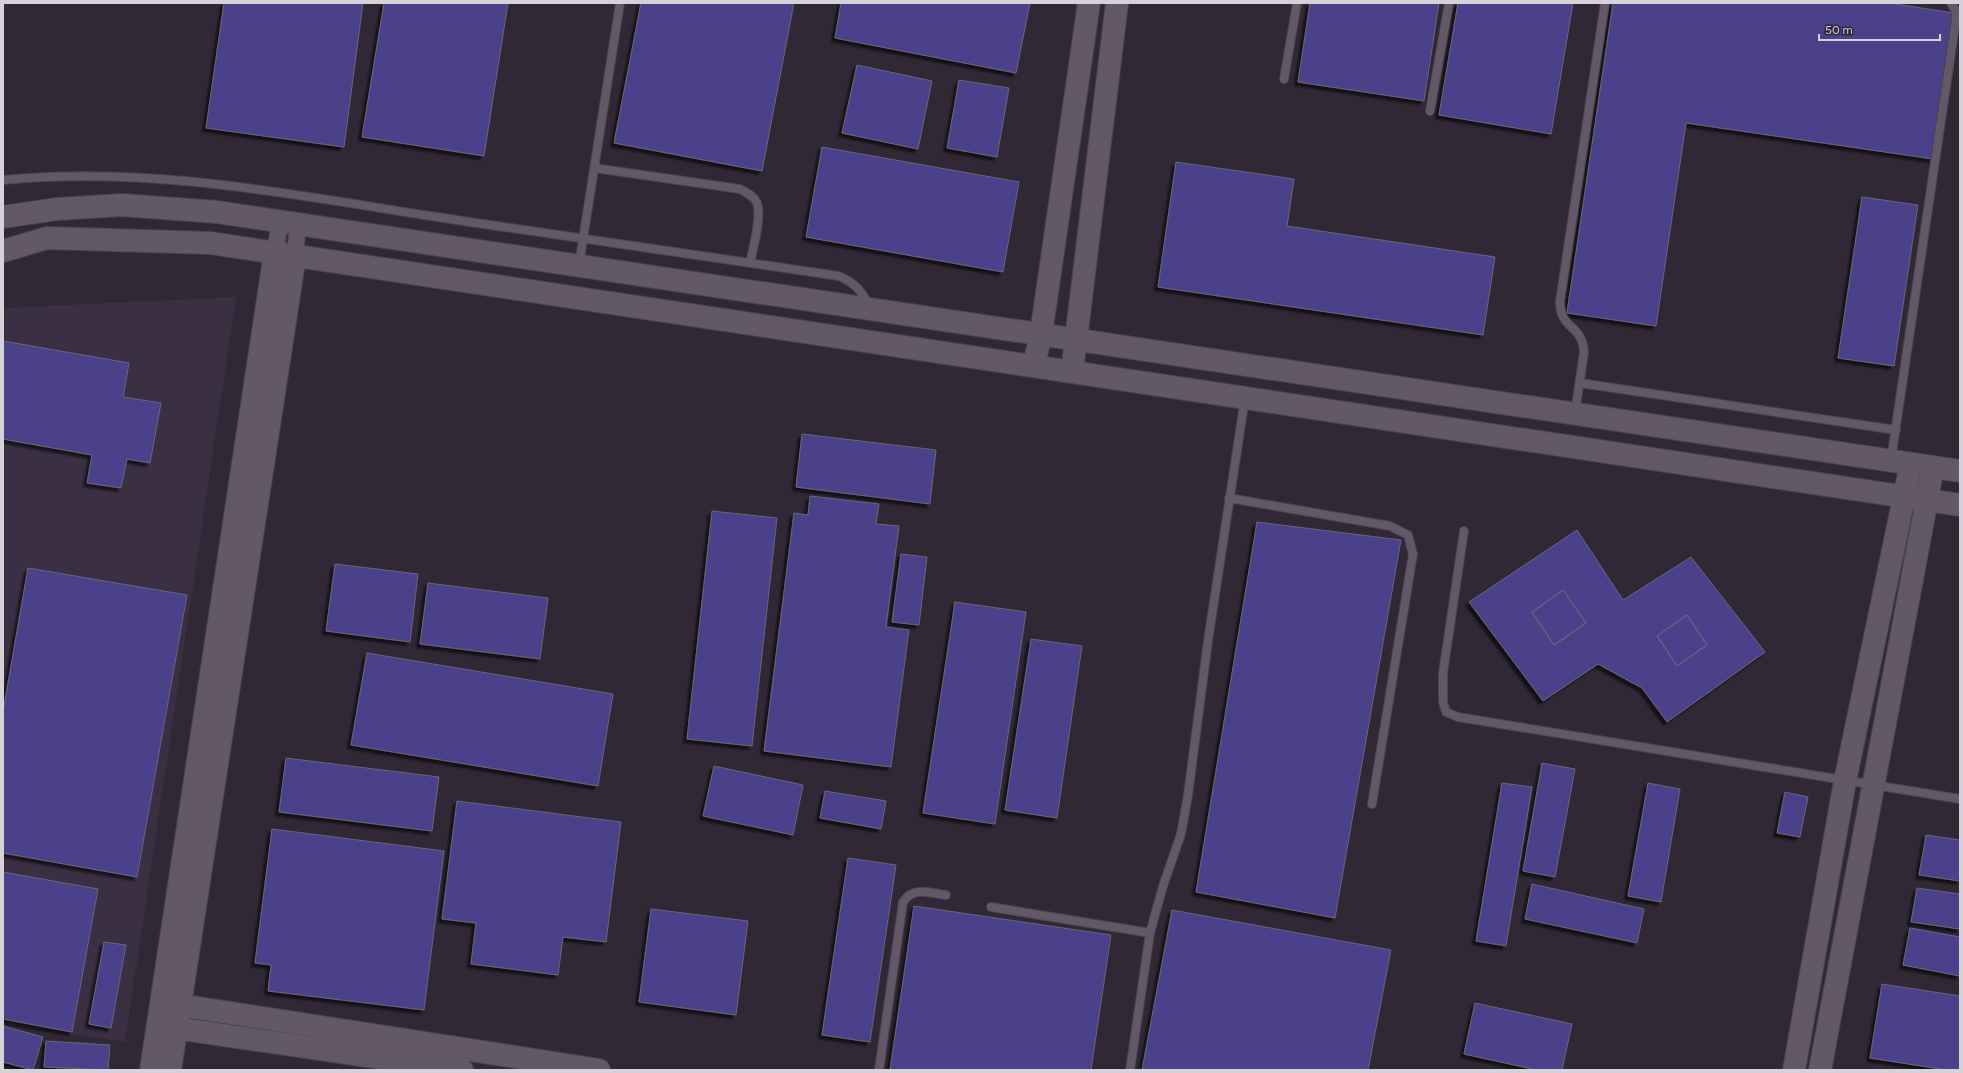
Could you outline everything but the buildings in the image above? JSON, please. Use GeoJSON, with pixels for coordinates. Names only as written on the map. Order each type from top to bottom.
{"type":"FeatureCollection","features":[{"type":"Feature","properties":{"kind":"street"},"geometry":{"type":"LineString","coordinates":[[1034,365],[1041,334],[1089,3]]}},
{"type":"Feature","properties":{"kind":"street"},"geometry":{"type":"LineString","coordinates":[[1072,372],[1117,3]]}},
{"type":"Feature","properties":{"kind":"street"},"geometry":{"type":"LineString","coordinates":[[3,217],[57,209],[122,205],[217,212],[1960,471]]}},
{"type":"Feature","properties":{"kind":"street"},"geometry":{"type":"LineString","coordinates":[[170,1070],[167,1026],[170,1004],[289,223]]}},
{"type":"Feature","properties":{"kind":"street"},"geometry":{"type":"LineString","coordinates":[[3,251],[47,238],[210,243],[1034,365],[1072,372],[1960,505]]}},
{"type":"Feature","properties":{"kind":"street"},"geometry":{"type":"LineString","coordinates":[[1794,1070],[1845,781],[1906,496],[1901,463]]}},
{"type":"Feature","properties":{"kind":"street"},"geometry":{"type":"LineString","coordinates":[[1820,1070],[1933,467]]}},
{"type":"Feature","properties":{"kind":"street"},"geometry":{"type":"LineString","coordinates":[[170,1004],[599,1070]]}},
{"type":"Feature","properties":{"kind":"street"},"geometry":{"type":"LineString","coordinates":[[151,1070],[167,1026]]}},
{"type":"Feature","properties":{"kind":"street"},"geometry":{"type":"LineString","coordinates":[[167,1026],[462,1070]]}},
{"type":"Feature","properties":{"kind":"lane"},"geometry":{"type":"LineString","coordinates":[[579,266],[620,3]]}},
{"type":"Feature","properties":{"kind":"lane"},"geometry":{"type":"LineString","coordinates":[[1284,79],[1297,3]]}},
{"type":"Feature","properties":{"kind":"lane"},"geometry":{"type":"LineString","coordinates":[[1430,111],[1449,3]]}},
{"type":"Feature","properties":{"kind":"lane"},"geometry":{"type":"LineString","coordinates":[[1575,414],[1584,352],[1583,342],[1576,330],[1563,319],[1560,310],[1560,301],[1605,3]]}},
{"type":"Feature","properties":{"kind":"lane"},"geometry":{"type":"LineString","coordinates":[[1901,463],[1896,430],[1956,18],[1956,11],[1951,3]]}},
{"type":"Feature","properties":{"kind":"lane"},"geometry":{"type":"LineString","coordinates":[[594,168],[740,189],[752,196],[757,204],[758,220],[750,263]]}},
{"type":"Feature","properties":{"kind":"lane"},"geometry":{"type":"LineString","coordinates":[[3,180],[89,176],[127,176],[241,187],[583,240],[839,276],[852,282],[862,292],[872,309]]}},
{"type":"Feature","properties":{"kind":"lane"},"geometry":{"type":"LineString","coordinates":[[1580,383],[1896,430]]}},
{"type":"Feature","properties":{"kind":"lane"},"geometry":{"type":"LineString","coordinates":[[1130,1070],[1150,933],[1163,886],[1181,834],[1229,498],[1245,398]]}},
{"type":"Feature","properties":{"kind":"lane"},"geometry":{"type":"LineString","coordinates":[[1229,498],[1390,526],[1408,535],[1413,554],[1372,804]]}},
{"type":"Feature","properties":{"kind":"lane"},"geometry":{"type":"LineString","coordinates":[[1464,531],[1443,673],[1443,702],[1446,712],[1458,717],[1872,786],[1960,799]]}},
{"type":"Feature","properties":{"kind":"lane"},"geometry":{"type":"LineString","coordinates":[[880,1070],[903,902],[908,894],[915,892],[946,895]]}},
{"type":"Feature","properties":{"kind":"lane"},"geometry":{"type":"LineString","coordinates":[[991,907],[1150,933]]}},
{"type":"Feature","properties":{"kind":"shaded area"},"geometry":{"type":"Polygon","coordinates":[[[236,297],[125,1042],[3,1023],[3,308],[236,297]]]}}]}
